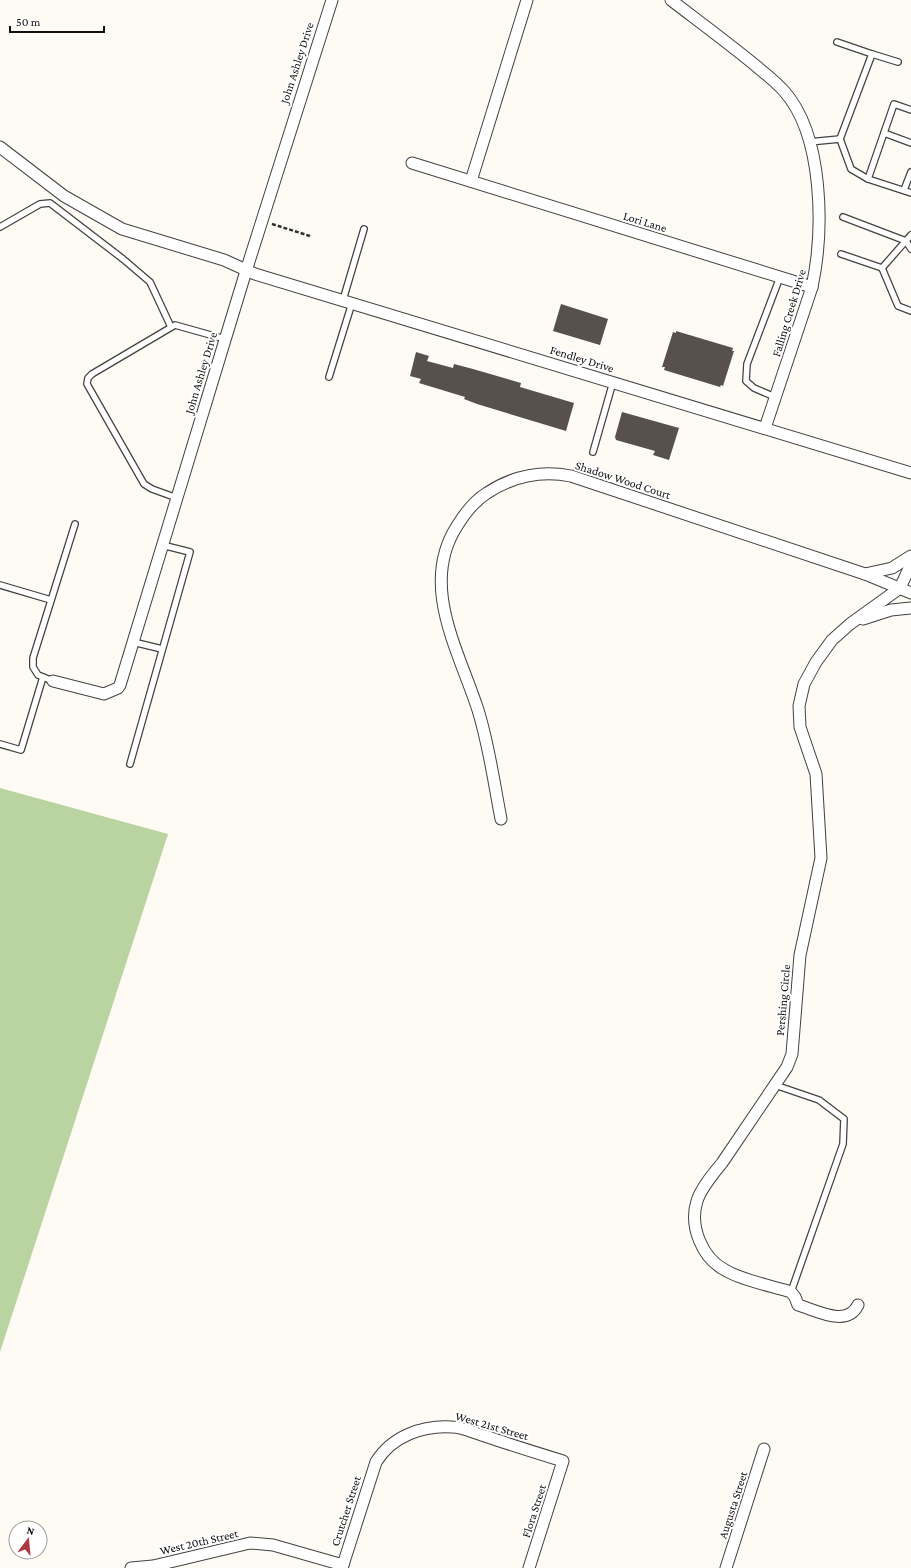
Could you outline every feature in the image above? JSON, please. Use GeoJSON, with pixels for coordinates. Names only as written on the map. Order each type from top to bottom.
{"type":"FeatureCollection","features":[{"type":"Feature","properties":{"kind":"street","name":"John Ashley Drive"},"geometry":{"type":"LineString","coordinates":[[48,679],[98,694],[109,693],[118,688],[120,685],[246,271],[332,0]]}},
{"type":"Feature","properties":{"kind":"street"},"geometry":{"type":"LineString","coordinates":[[471,181],[527,0]]}},
{"type":"Feature","properties":{"kind":"street","name":"Falling Creek Drive"},"geometry":{"type":"LineString","coordinates":[[671,0],[775,82],[799,112],[809,142],[819,207],[818,249],[812,287],[765,428]]}},
{"type":"Feature","properties":{"kind":"street","name":"Fendley Drive"},"geometry":{"type":"LineString","coordinates":[[0,147],[64,196],[122,229],[224,260],[246,271],[911,473]]}},
{"type":"Feature","properties":{"kind":"street","name":"Lori Lane"},"geometry":{"type":"LineString","coordinates":[[412,163],[812,287]]}},
{"type":"Feature","properties":{"kind":"street","name":"Shadow Wood Court"},"geometry":{"type":"LineString","coordinates":[[501,819],[484,734],[448,627],[440,585],[445,547],[463,515],[483,496],[514,478],[527,475],[558,474],[571,476],[865,574],[900,588]]}},
{"type":"Feature","properties":{"kind":"street"},"geometry":{"type":"LineString","coordinates":[[865,574],[892,568],[911,556]]}},
{"type":"Feature","properties":{"kind":"street","name":"Pershing Circle"},"geometry":{"type":"LineString","coordinates":[[792,1292],[725,1270],[711,1260],[700,1242],[694,1221],[697,1200],[710,1177],[722,1163],[787,1067],[792,1054],[800,955],[821,858],[816,774],[800,727],[799,706],[804,684],[816,662],[832,640],[850,624],[900,588],[911,564]]}},
{"type":"Feature","properties":{"kind":"street"},"geometry":{"type":"LineString","coordinates":[[900,588],[911,593]]}},
{"type":"Feature","properties":{"kind":"street"},"geometry":{"type":"LineString","coordinates":[[850,624],[873,615],[911,608]]}},
{"type":"Feature","properties":{"kind":"street"},"geometry":{"type":"LineString","coordinates":[[792,1292],[798,1305],[841,1318],[851,1314],[858,1305]]}},
{"type":"Feature","properties":{"kind":"street","name":"West 21st Street"},"geometry":{"type":"LineString","coordinates":[[376,1462],[393,1442],[411,1432],[432,1426],[454,1427],[563,1461]]}},
{"type":"Feature","properties":{"kind":"street","name":"Augusta Street"},"geometry":{"type":"LineString","coordinates":[[726,1568],[764,1449]]}},
{"type":"Feature","properties":{"kind":"street","name":"Flora Street"},"geometry":{"type":"LineString","coordinates":[[529,1568],[563,1461]]}},
{"type":"Feature","properties":{"kind":"street","name":"Crutcher Street"},"geometry":{"type":"LineString","coordinates":[[342,1566],[376,1462]]}},
{"type":"Feature","properties":{"kind":"street","name":"West 20th Street"},"geometry":{"type":"LineString","coordinates":[[131,1568],[153,1566],[227,1547],[250,1543],[273,1545],[342,1566]]}},
{"type":"Feature","properties":{"kind":"lane"},"geometry":{"type":"LineString","coordinates":[[837,42],[898,62]]}},
{"type":"Feature","properties":{"kind":"lane"},"geometry":{"type":"LineString","coordinates":[[872,54],[840,139],[851,169],[868,179],[911,193]]}},
{"type":"Feature","properties":{"kind":"lane"},"geometry":{"type":"LineString","coordinates":[[868,179],[894,104],[911,110]]}},
{"type":"Feature","properties":{"kind":"lane"},"geometry":{"type":"LineString","coordinates":[[884,133],[911,144]]}},
{"type":"Feature","properties":{"kind":"lane"},"geometry":{"type":"LineString","coordinates":[[809,142],[840,139]]}},
{"type":"Feature","properties":{"kind":"lane"},"geometry":{"type":"LineString","coordinates":[[904,190],[911,172]]}},
{"type":"Feature","properties":{"kind":"lane"},"geometry":{"type":"LineString","coordinates":[[0,227],[40,204],[50,203],[123,259],[150,282],[171,327]]}},
{"type":"Feature","properties":{"kind":"lane"},"geometry":{"type":"LineString","coordinates":[[843,217],[906,241],[911,249]]}},
{"type":"Feature","properties":{"kind":"lane"},"geometry":{"type":"LineString","coordinates":[[329,377],[348,302],[364,229]]}},
{"type":"Feature","properties":{"kind":"lane"},"geometry":{"type":"LineString","coordinates":[[882,268],[911,235]]}},
{"type":"Feature","properties":{"kind":"lane"},"geometry":{"type":"LineString","coordinates":[[841,254],[882,268],[898,306],[911,311]]}},
{"type":"Feature","properties":{"kind":"lane"},"geometry":{"type":"LineString","coordinates":[[775,396],[754,388],[746,381],[747,364],[780,277]]}},
{"type":"Feature","properties":{"kind":"lane"},"geometry":{"type":"LineString","coordinates":[[177,498],[152,489],[144,484],[87,384],[88,378],[92,374],[175,325],[226,339]]}},
{"type":"Feature","properties":{"kind":"lane"},"geometry":{"type":"LineString","coordinates":[[593,452],[613,382]]}},
{"type":"Feature","properties":{"kind":"lane"},"geometry":{"type":"LineString","coordinates":[[0,744],[22,750],[48,679],[38,675],[33,667],[33,658],[75,524]]}},
{"type":"Feature","properties":{"kind":"lane"},"geometry":{"type":"LineString","coordinates":[[130,764],[190,552],[162,545]]}},
{"type":"Feature","properties":{"kind":"lane"},"geometry":{"type":"LineString","coordinates":[[0,584],[51,600]]}},
{"type":"Feature","properties":{"kind":"lane"},"geometry":{"type":"LineString","coordinates":[[133,642],[162,649]]}},
{"type":"Feature","properties":{"kind":"lane"},"geometry":{"type":"LineString","coordinates":[[775,1085],[819,1100],[844,1119],[843,1144],[792,1292]]}},
{"type":"Feature","properties":{"kind":"path"},"geometry":{"type":"LineString","coordinates":[[262,221],[310,236]]}},
{"type":"Feature","properties":{"kind":"green space"},"geometry":{"type":"Polygon","coordinates":[[[0,788],[168,834],[0,1352],[0,788]]]}},
{"type":"Feature","properties":{"kind":"building"},"geometry":{"type":"Polygon","coordinates":[[[561,304],[608,319],[600,345],[553,331],[561,304]]]}},
{"type":"Feature","properties":{"kind":"building"},"geometry":{"type":"Polygon","coordinates":[[[676,331],[733,348],[732,351],[734,351],[723,386],[721,385],[720,387],[664,370],[665,367],[662,367],[673,332],[676,333],[676,331]]]}},
{"type":"Feature","properties":{"kind":"building"},"geometry":{"type":"Polygon","coordinates":[[[416,352],[429,356],[427,361],[453,368],[454,364],[473,369],[521,383],[520,387],[574,403],[566,431],[477,404],[464,399],[465,397],[419,383],[421,379],[410,376],[416,352]]]}},
{"type":"Feature","properties":{"kind":"building"},"geometry":{"type":"Polygon","coordinates":[[[622,412],[679,428],[669,460],[653,455],[655,451],[616,440],[615,437],[622,412]]]}}]}
